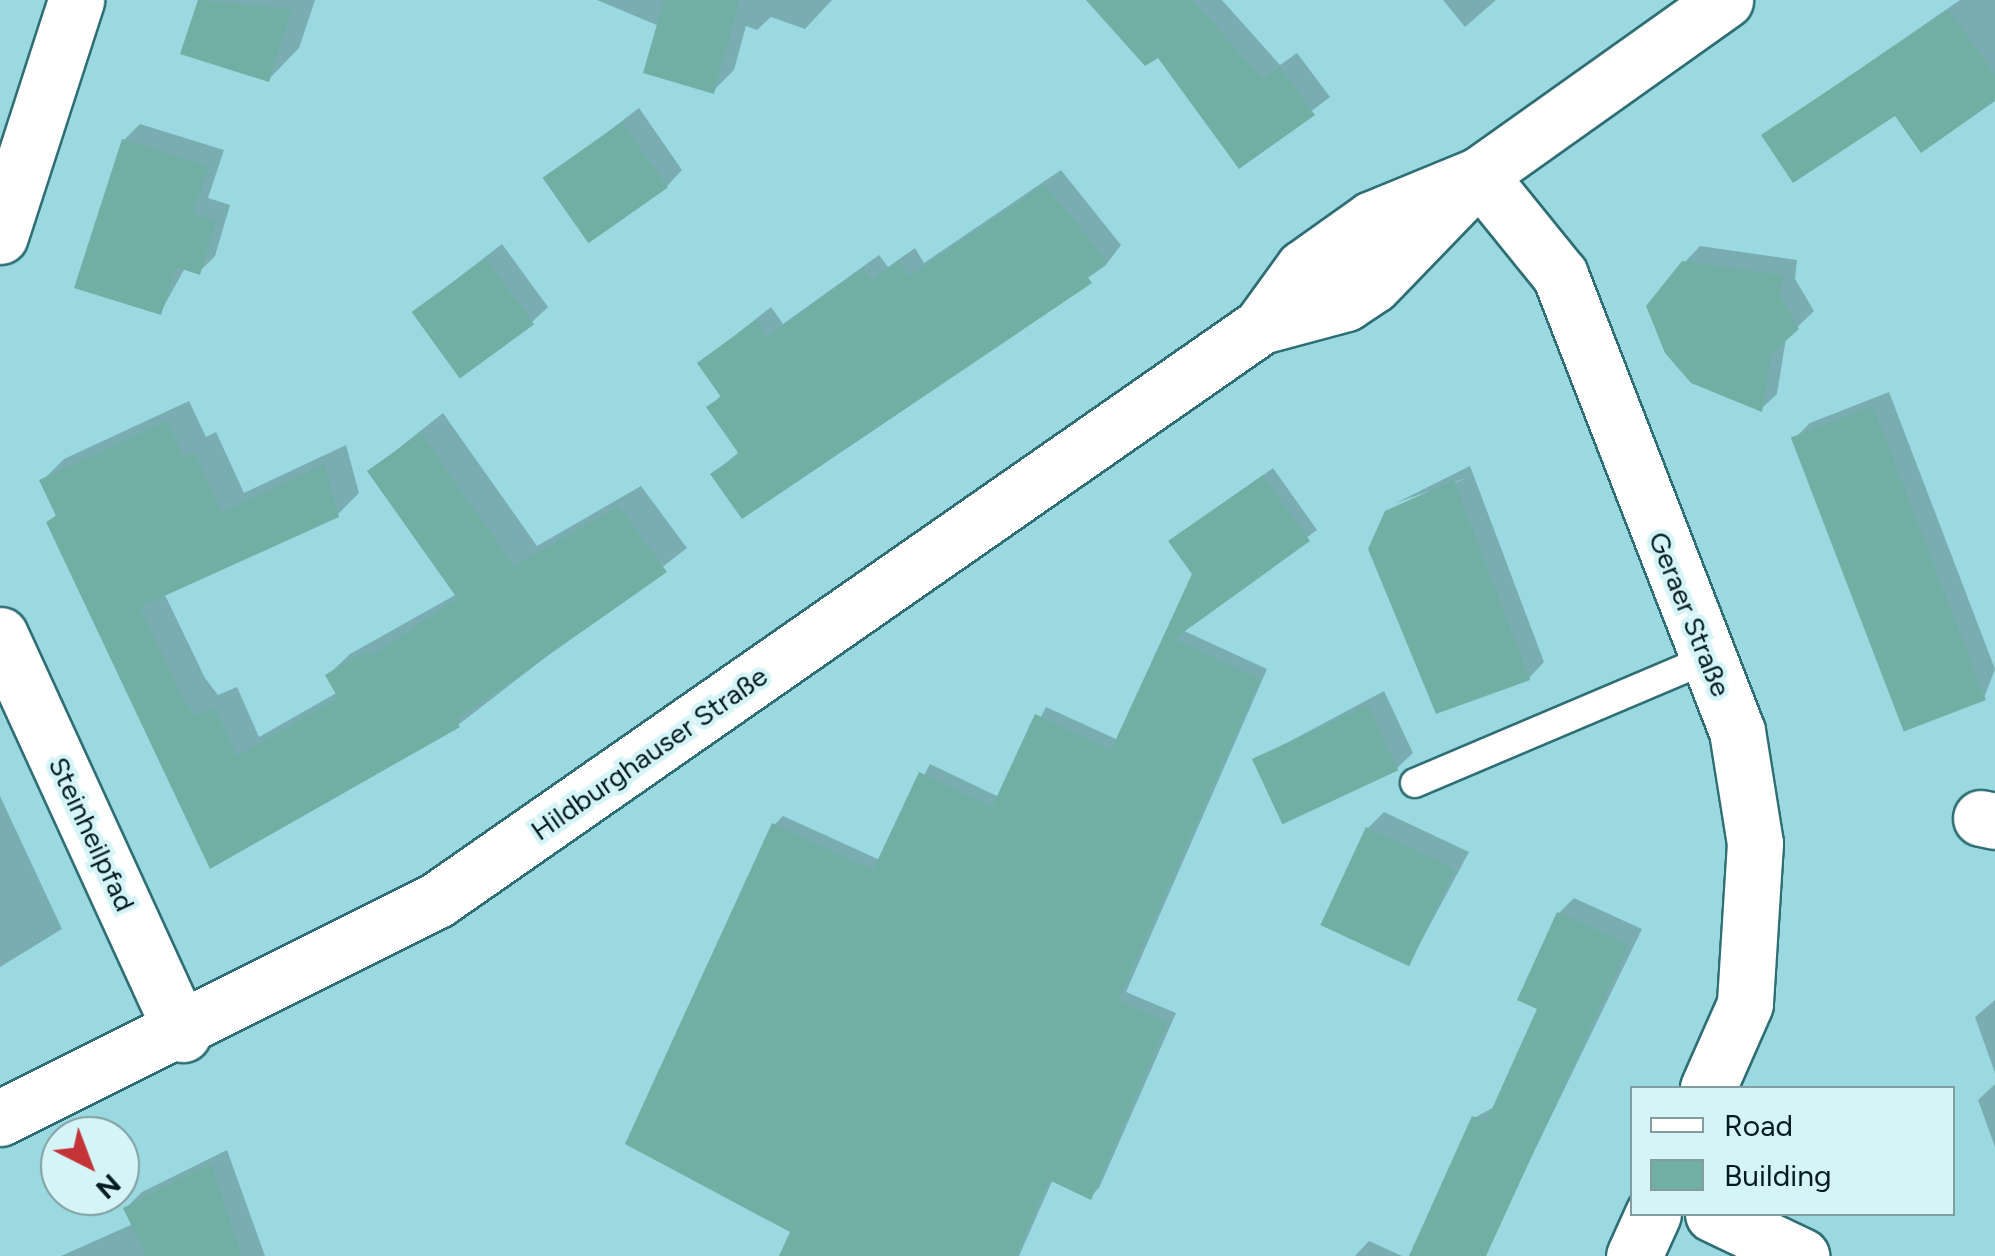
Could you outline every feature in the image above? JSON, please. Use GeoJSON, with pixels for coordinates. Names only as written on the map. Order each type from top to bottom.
{"type":"FeatureCollection","features":[{"type":"Feature","properties":{"kind":"main road"},"geometry":{"type":"LineString","coordinates":[[0,236],[76,0]]}},
{"type":"Feature","properties":{"kind":"main road","name":"Hildburghauser Straße"},"geometry":{"type":"LineString","coordinates":[[0,1118],[183,1034],[438,900],[1261,326],[1303,268],[1372,220],[1479,175],[1725,0]]}},
{"type":"Feature","properties":{"kind":"main road","name":"Geraer Straße"},"geometry":{"type":"LineString","coordinates":[[1479,175],[1560,275],[1737,731],[1755,843],[1744,1004],[1709,1086]]}},
{"type":"Feature","properties":{"kind":"main road","name":"Steinheilpfad"},"geometry":{"type":"LineString","coordinates":[[0,634],[183,1034]]}},
{"type":"Feature","properties":{"kind":"main road"},"geometry":{"type":"LineString","coordinates":[[1634,1256],[1652,1216]]}},
{"type":"Feature","properties":{"kind":"main road"},"geometry":{"type":"LineString","coordinates":[[1717,1216],[1801,1256]]}},
{"type":"Feature","properties":{"kind":"lane"},"geometry":{"type":"LineString","coordinates":[[1415,783],[1709,658]]}},
{"type":"Feature","properties":{"kind":"building"},"geometry":{"type":"Polygon","coordinates":[[[198,0],[292,9],[269,82],[180,54],[198,0]]]}},
{"type":"Feature","properties":{"kind":"building"},"geometry":{"type":"Polygon","coordinates":[[[664,0],[739,0],[714,94],[643,73],[664,0]]]}},
{"type":"Feature","properties":{"kind":"building"},"geometry":{"type":"Polygon","coordinates":[[[1086,0],[1192,0],[1263,79],[1280,67],[1315,115],[1239,169],[1158,58],[1145,66],[1086,0]]]}},
{"type":"Feature","properties":{"kind":"building"},"geometry":{"type":"Polygon","coordinates":[[[1949,10],[1995,74],[1995,101],[1921,153],[1895,116],[1793,183],[1761,135],[1949,10]]]}},
{"type":"Feature","properties":{"kind":"building"},"geometry":{"type":"Polygon","coordinates":[[[622,122],[668,188],[588,243],[543,178],[622,122]]]}},
{"type":"Feature","properties":{"kind":"building"},"geometry":{"type":"Polygon","coordinates":[[[122,139],[209,166],[193,213],[216,221],[200,275],[176,267],[161,315],[74,288],[122,139]]]}},
{"type":"Feature","properties":{"kind":"building"},"geometry":{"type":"Polygon","coordinates":[[[1045,184],[1108,262],[1087,276],[1092,283],[742,519],[710,474],[739,454],[706,407],[721,397],[697,363],[756,320],[767,337],[863,268],[872,280],[899,261],[909,276],[1045,184]]]}},
{"type":"Feature","properties":{"kind":"building"},"geometry":{"type":"Polygon","coordinates":[[[486,258],[534,324],[460,378],[412,312],[486,258]]]}},
{"type":"Feature","properties":{"kind":"building"},"geometry":{"type":"Polygon","coordinates":[[[1682,261],[1783,275],[1780,295],[1799,329],[1771,354],[1762,412],[1691,383],[1665,353],[1646,306],[1682,261]]]}},
{"type":"Feature","properties":{"kind":"building"},"geometry":{"type":"Polygon","coordinates":[[[1873,406],[1986,700],[1904,732],[1791,438],[1873,406]]]}},
{"type":"Feature","properties":{"kind":"building"},"geometry":{"type":"Polygon","coordinates":[[[167,421],[184,457],[194,452],[222,512],[324,464],[339,517],[140,607],[184,700],[196,715],[215,707],[237,756],[338,698],[325,675],[367,650],[371,656],[457,598],[367,471],[421,433],[514,566],[619,506],[667,572],[456,720],[460,727],[210,869],[46,522],[56,516],[39,480],[167,421]]]}},
{"type":"Feature","properties":{"kind":"building"},"geometry":{"type":"Polygon","coordinates":[[[1263,475],[1310,541],[1174,639],[1260,679],[1118,1001],[1168,1022],[1091,1200],[1049,1180],[1016,1256],[779,1256],[790,1232],[625,1144],[772,823],[873,870],[919,772],[992,807],[1035,714],[1111,750],[1192,574],[1168,541],[1263,475]]]}},
{"type":"Feature","properties":{"kind":"building"},"geometry":{"type":"Polygon","coordinates":[[[1454,480],[1530,680],[1436,714],[1368,549],[1385,511],[1454,480]]]}},
{"type":"Feature","properties":{"kind":"building"},"geometry":{"type":"Polygon","coordinates":[[[1368,705],[1398,770],[1282,824],[1252,759],[1368,705]]]}},
{"type":"Feature","properties":{"kind":"building"},"geometry":{"type":"Polygon","coordinates":[[[1366,827],[1455,868],[1409,966],[1320,925],[1366,827]]]}},
{"type":"Feature","properties":{"kind":"building"},"geometry":{"type":"Polygon","coordinates":[[[1557,912],[1629,944],[1486,1256],[1409,1256],[1472,1116],[1486,1122],[1537,1009],[1517,1000],[1557,912]]]}},
{"type":"Feature","properties":{"kind":"building"},"geometry":{"type":"Polygon","coordinates":[[[211,1164],[242,1256],[146,1256],[127,1216],[140,1216],[140,1200],[211,1164]]]}}]}
